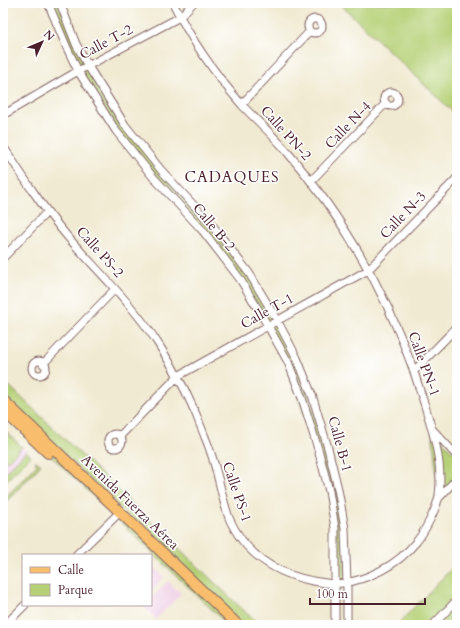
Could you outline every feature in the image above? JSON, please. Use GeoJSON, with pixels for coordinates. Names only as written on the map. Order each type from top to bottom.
{"type":"FeatureCollection","features":[{"type":"Feature","properties":{"kind":"main road","name":"Avenida Fuerza Aérea"},"geometry":{"type":"LineString","coordinates":[[3,400],[228,625]]}},
{"type":"Feature","properties":{"kind":"main road","name":"Avenida Fuerza Aérea"},"geometry":{"type":"LineString","coordinates":[[3,410],[238,625]]}},
{"type":"Feature","properties":{"kind":"street","name":"Calle B-2"},"geometry":{"type":"LineString","coordinates":[[48,3],[78,71],[116,131],[153,177],[203,232],[240,279],[268,326]]}},
{"type":"Feature","properties":{"kind":"street","name":"Calle B-2"},"geometry":{"type":"LineString","coordinates":[[60,3],[76,44],[125,125],[161,170],[212,225],[249,273],[277,320]]}},
{"type":"Feature","properties":{"kind":"street","name":"Calle PN-2"},"geometry":{"type":"LineString","coordinates":[[173,3],[198,47],[220,78],[242,104],[281,145],[311,181],[354,243],[368,270]]}},
{"type":"Feature","properties":{"kind":"street","name":"Calle T-2"},"geometry":{"type":"LineString","coordinates":[[3,115],[78,71],[180,17],[193,3]]}},
{"type":"Feature","properties":{"kind":"street"},"geometry":{"type":"LineString","coordinates":[[242,104],[310,31]]}},
{"type":"Feature","properties":{"kind":"street","name":"Calle N-4"},"geometry":{"type":"LineString","coordinates":[[311,181],[386,103]]}},
{"type":"Feature","properties":{"kind":"street","name":"Calle PS-2"},"geometry":{"type":"LineString","coordinates":[[3,146],[27,185],[47,212],[66,236],[134,310],[154,337],[178,376]]}},
{"type":"Feature","properties":{"kind":"street","name":"Calle N-3"},"geometry":{"type":"LineString","coordinates":[[368,270],[457,178]]}},
{"type":"Feature","properties":{"kind":"street"},"geometry":{"type":"LineString","coordinates":[[3,258],[47,212]]}},
{"type":"Feature","properties":{"kind":"street","name":"Calle T-1"},"geometry":{"type":"LineString","coordinates":[[120,436],[178,376],[368,270]]}},
{"type":"Feature","properties":{"kind":"street","name":"Calle PN-1"},"geometry":{"type":"LineString","coordinates":[[336,585],[364,578],[389,566],[408,551],[422,534],[439,498],[440,477],[437,450],[414,371],[385,299],[368,270]]}},
{"type":"Feature","properties":{"kind":"street"},"geometry":{"type":"LineString","coordinates":[[43,364],[115,289]]}},
{"type":"Feature","properties":{"kind":"street","name":"Calle B-1"},"geometry":{"type":"LineString","coordinates":[[277,320],[298,358],[312,395],[328,448],[338,489],[345,529],[347,625]]}},
{"type":"Feature","properties":{"kind":"street","name":"Calle B-1"},"geometry":{"type":"LineString","coordinates":[[268,326],[288,362],[302,398],[318,449],[328,491],[335,528],[335,625]]}},
{"type":"Feature","properties":{"kind":"street"},"geometry":{"type":"LineString","coordinates":[[414,371],[457,327]]}},
{"type":"Feature","properties":{"kind":"street","name":"Calle PS-1"},"geometry":{"type":"LineString","coordinates":[[178,376],[193,406],[206,439],[216,470],[222,498],[230,520],[241,538],[255,554],[269,565],[284,573],[314,582],[336,585]]}},
{"type":"Feature","properties":{"kind":"street"},"geometry":{"type":"LineString","coordinates":[[432,430],[457,456]]}},
{"type":"Feature","properties":{"kind":"street"},"geometry":{"type":"LineString","coordinates":[[318,449],[328,448]]}},
{"type":"Feature","properties":{"kind":"street"},"geometry":{"type":"LineString","coordinates":[[439,498],[457,478]]}},
{"type":"Feature","properties":{"kind":"street"},"geometry":{"type":"LineString","coordinates":[[77,554],[117,514]]}},
{"type":"Feature","properties":{"kind":"street"},"geometry":{"type":"LineString","coordinates":[[433,625],[457,600]]}},
{"type":"Feature","properties":{"kind":"street"},"geometry":{"type":"LineString","coordinates":[[5,625],[24,606]]}},
{"type":"Feature","properties":{"kind":"shaded area"},"geometry":{"type":"Polygon","coordinates":[[[22,447],[31,456],[3,484],[3,461],[9,460],[22,447]]]}},
{"type":"Feature","properties":{"kind":"shaded area"},"geometry":{"type":"Polygon","coordinates":[[[152,565],[164,577],[152,590],[152,565]]]}},
{"type":"Feature","properties":{"kind":"shaded area"},"geometry":{"type":"Polygon","coordinates":[[[168,581],[181,594],[156,619],[144,607],[152,606],[152,598],[168,581]]]}},
{"type":"Feature","properties":{"kind":"green space"},"geometry":{"type":"Polygon","coordinates":[[[48,3],[60,3],[76,44],[125,125],[249,273],[297,358],[338,489],[347,583],[336,585],[335,528],[329,491],[287,362],[240,279],[116,131],[78,71],[48,3]]]}},
{"type":"Feature","properties":{"kind":"green space"},"geometry":{"type":"Polygon","coordinates":[[[339,3],[457,3],[457,116],[339,3]]]}},
{"type":"Feature","properties":{"kind":"green space"},"geometry":{"type":"Polygon","coordinates":[[[3,380],[259,625],[242,625],[3,396],[3,380]]]}},
{"type":"Feature","properties":{"kind":"green space"},"geometry":{"type":"Polygon","coordinates":[[[3,400],[238,625],[228,625],[3,410],[3,400]]]}},
{"type":"Feature","properties":{"kind":"green space"},"geometry":{"type":"Polygon","coordinates":[[[3,429],[22,447],[9,460],[3,461],[3,429]]]}},
{"type":"Feature","properties":{"kind":"green space"},"geometry":{"type":"Polygon","coordinates":[[[432,430],[457,456],[457,478],[439,498],[432,430]]]}},
{"type":"Feature","properties":{"kind":"green space"},"geometry":{"type":"Polygon","coordinates":[[[26,451],[31,456],[3,484],[3,475],[26,451]]]}},
{"type":"Feature","properties":{"kind":"green space"},"geometry":{"type":"Polygon","coordinates":[[[36,461],[41,465],[3,505],[3,500],[37,465],[35,462],[36,461]]]}},
{"type":"Feature","properties":{"kind":"green space"},"geometry":{"type":"Polygon","coordinates":[[[457,563],[457,596],[429,625],[397,625],[457,563]]]}},
{"type":"Feature","properties":{"kind":"green space"},"geometry":{"type":"Polygon","coordinates":[[[457,600],[457,625],[433,625],[457,600]]]}},
{"type":"Feature","properties":{"kind":"district","name":"CADAQUES"},"geometry":{"type":"Point","coordinates":[232,177]}}]}
